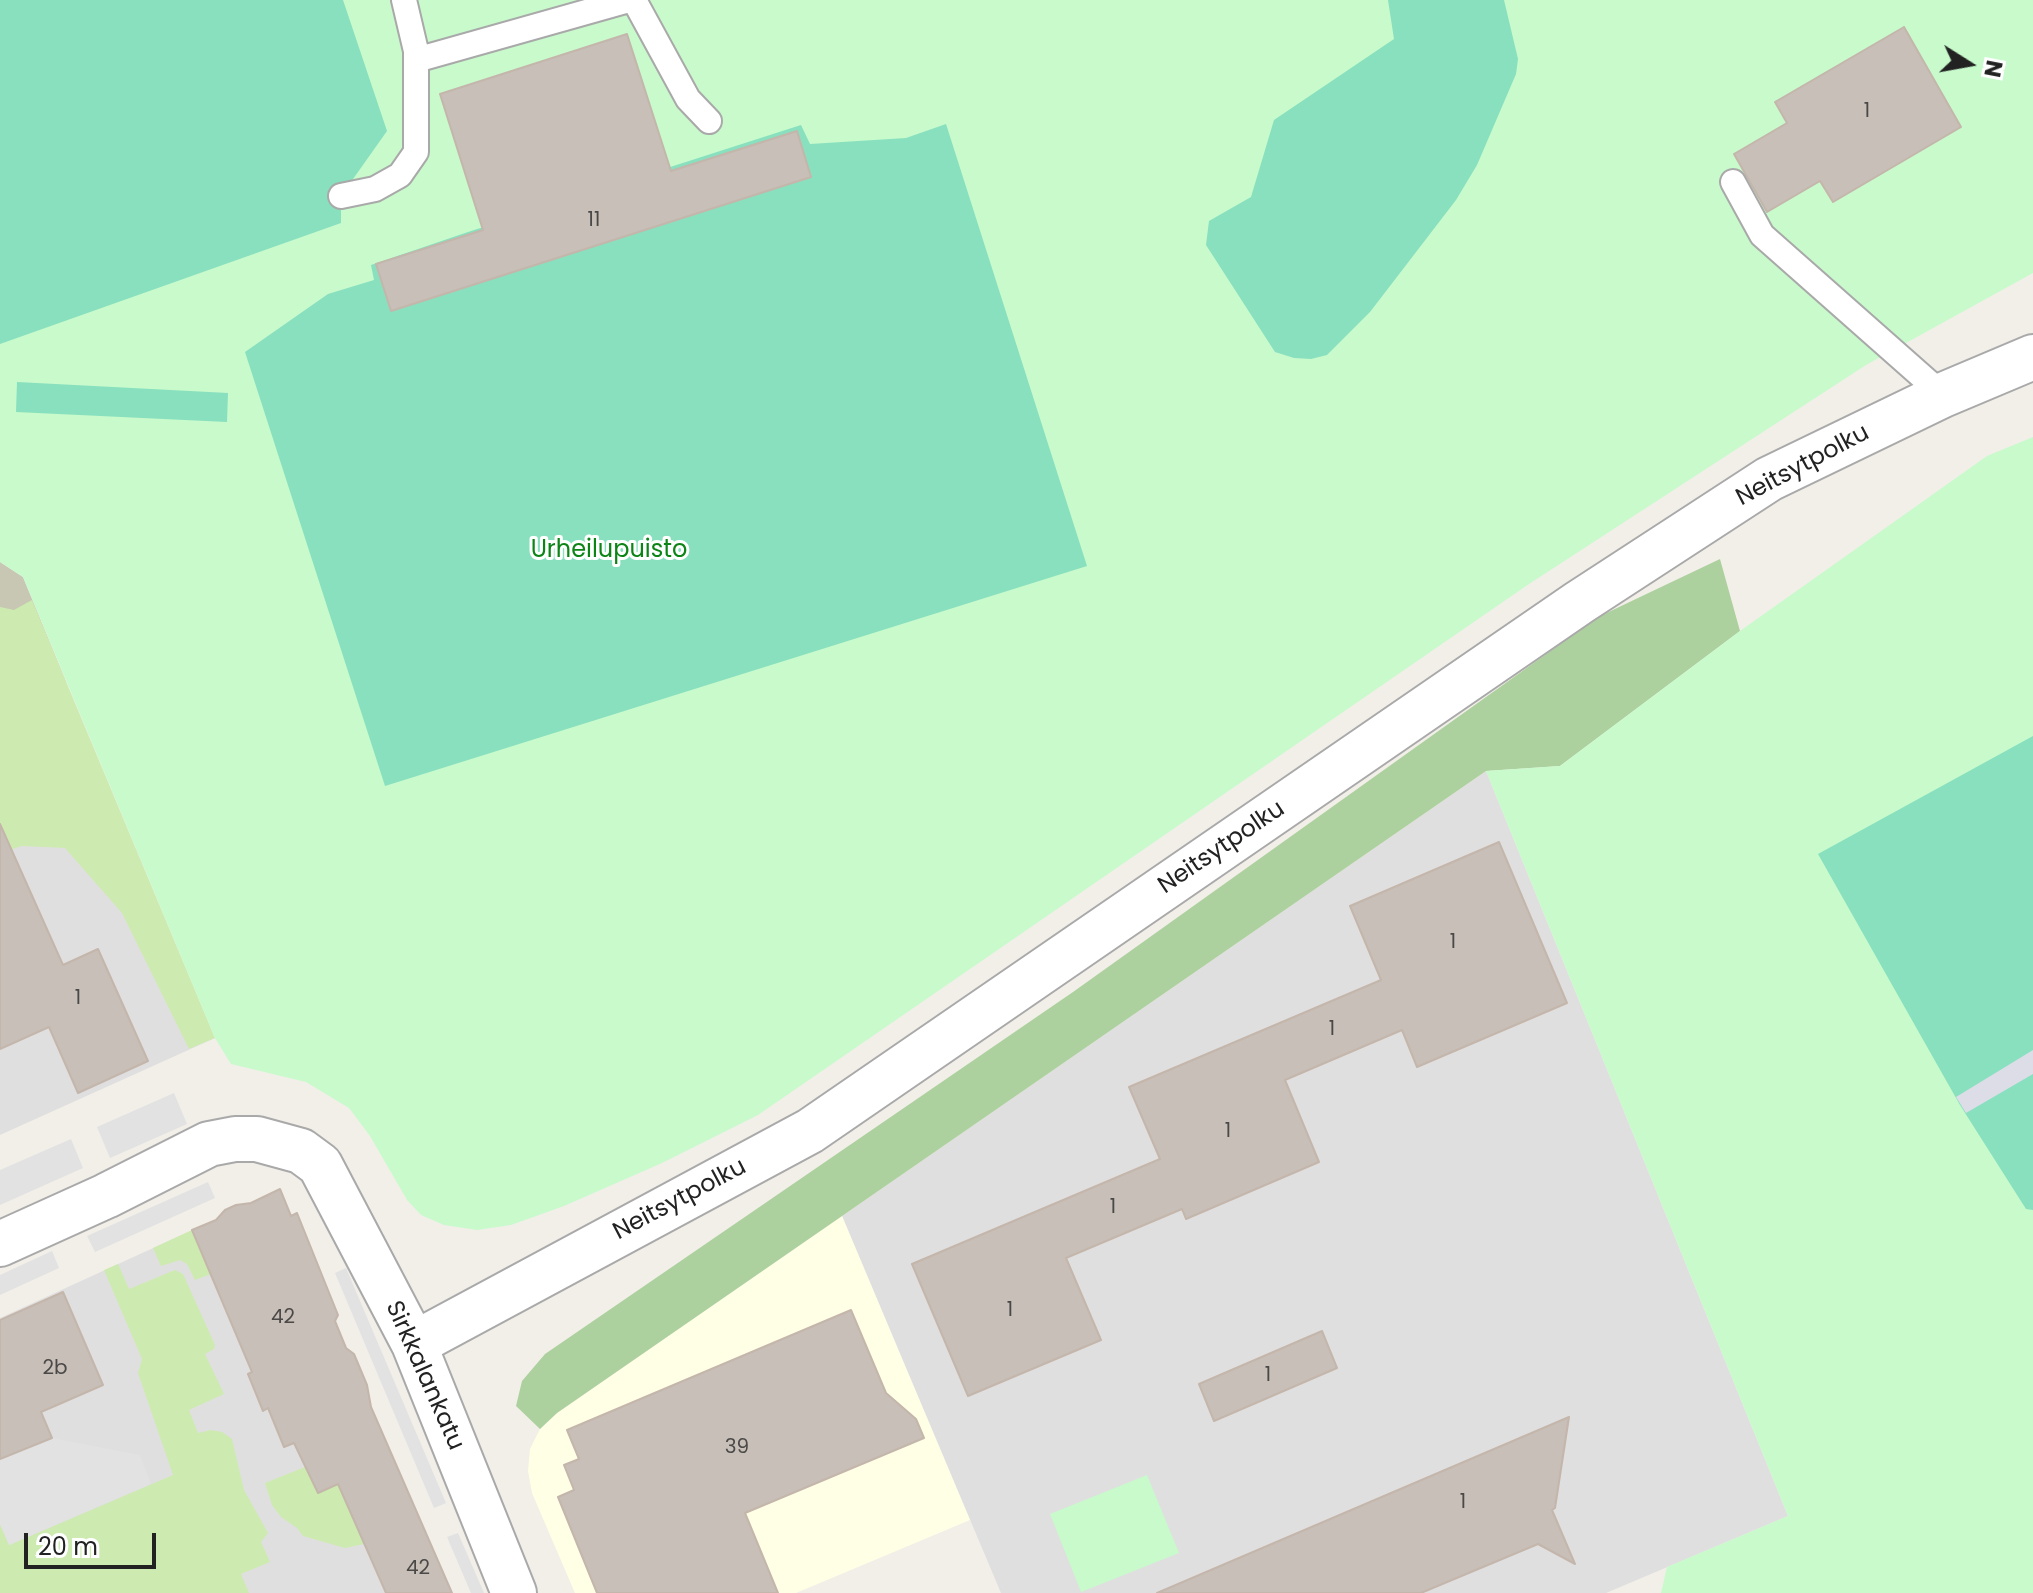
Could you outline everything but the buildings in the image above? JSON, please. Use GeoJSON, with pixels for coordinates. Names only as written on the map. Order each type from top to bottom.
{"type":"FeatureCollection","features":[{"type":"Feature","properties":{"kind":"street","name":"Neitsytpolku"},"geometry":{"type":"LineString","coordinates":[[414,1344],[810,1131],[1580,602],[1769,479],[1943,395],[2033,357]]}},
{"type":"Feature","properties":{"kind":"street","name":"Sirkkalankatu"},"geometry":{"type":"LineString","coordinates":[[0,1244],[106,1196],[209,1144],[235,1139],[268,1141],[301,1151],[320,1165],[414,1344],[514,1593]]}},
{"type":"Feature","properties":{"kind":"lane"},"geometry":{"type":"LineString","coordinates":[[341,196],[375,189],[400,175],[416,152],[416,60],[404,0]]}},
{"type":"Feature","properties":{"kind":"lane"},"geometry":{"type":"LineString","coordinates":[[416,60],[631,0],[688,99],[709,121]]}},
{"type":"Feature","properties":{"kind":"lane"},"geometry":{"type":"LineString","coordinates":[[1733,182],[1762,235],[1943,395]]}},
{"type":"Feature","properties":{"kind":"shaded area"},"geometry":{"type":"Polygon","coordinates":[[[0,562],[23,577],[66,682],[0,712],[0,562]]]}},
{"type":"Feature","properties":{"kind":"shaded area"},"geometry":{"type":"Polygon","coordinates":[[[0,712],[215,1038],[0,1135],[0,712]]]}},
{"type":"Feature","properties":{"kind":"shaded area"},"geometry":{"type":"Polygon","coordinates":[[[1486,771],[1788,1516],[1606,1593],[1001,1593],[842,1216],[1486,771]]]}},
{"type":"Feature","properties":{"kind":"shaded area"},"geometry":{"type":"Polygon","coordinates":[[[2033,1050],[2033,1074],[1966,1113],[1956,1097],[2033,1050]]]}},
{"type":"Feature","properties":{"kind":"shaded area"},"geometry":{"type":"Polygon","coordinates":[[[174,1093],[187,1124],[110,1158],[97,1127],[174,1093]]]}},
{"type":"Feature","properties":{"kind":"shaded area"},"geometry":{"type":"Polygon","coordinates":[[[71,1139],[83,1168],[0,1205],[0,1170],[71,1139]]]}},
{"type":"Feature","properties":{"kind":"shaded area"},"geometry":{"type":"Polygon","coordinates":[[[208,1182],[215,1198],[95,1252],[87,1236],[208,1182]]]}},
{"type":"Feature","properties":{"kind":"shaded area"},"geometry":{"type":"Polygon","coordinates":[[[278,1191],[450,1593],[0,1593],[0,1318],[278,1191]]]}},
{"type":"Feature","properties":{"kind":"shaded area"},"geometry":{"type":"Polygon","coordinates":[[[842,1216],[970,1520],[796,1593],[575,1593],[532,1493],[528,1471],[530,1449],[540,1429],[557,1413],[842,1216]]]}},
{"type":"Feature","properties":{"kind":"shaded area"},"geometry":{"type":"Polygon","coordinates":[[[52,1251],[59,1268],[0,1295],[0,1275],[52,1251]]]}},
{"type":"Feature","properties":{"kind":"shaded area"},"geometry":{"type":"Polygon","coordinates":[[[346,1268],[446,1503],[434,1508],[335,1273],[346,1268]]]}},
{"type":"Feature","properties":{"kind":"shaded area"},"geometry":{"type":"Polygon","coordinates":[[[52,1438],[140,1455],[151,1484],[9,1545],[0,1524],[0,1459],[52,1438]]]}},
{"type":"Feature","properties":{"kind":"shaded area"},"geometry":{"type":"Polygon","coordinates":[[[458,1533],[484,1593],[471,1593],[447,1537],[458,1533]]]}},
{"type":"Feature","properties":{"kind":"green space","name":"Urheilupuisto"},"geometry":{"type":"Polygon","coordinates":[[[0,0],[2033,0],[2033,273],[1866,365],[1529,584],[758,1115],[662,1163],[564,1206],[511,1225],[477,1230],[444,1225],[421,1215],[407,1200],[370,1136],[349,1108],[306,1082],[231,1064],[215,1038],[23,577],[0,562],[0,0]]]}},
{"type":"Feature","properties":{"kind":"green space"},"geometry":{"type":"Polygon","coordinates":[[[0,0],[343,0],[387,131],[341,196],[341,223],[0,344],[0,0]]]}},
{"type":"Feature","properties":{"kind":"green space"},"geometry":{"type":"Polygon","coordinates":[[[1388,0],[1504,0],[1518,59],[1516,74],[1477,165],[1456,200],[1370,312],[1327,355],[1311,359],[1294,358],[1275,352],[1206,245],[1209,221],[1251,197],[1274,120],[1394,39],[1388,0]]]}},
{"type":"Feature","properties":{"kind":"green space"},"geometry":{"type":"Polygon","coordinates":[[[946,124],[1087,566],[385,786],[245,352],[328,294],[374,280],[371,265],[468,232],[801,125],[810,144],[906,138],[946,124]]]}},
{"type":"Feature","properties":{"kind":"green space"},"geometry":{"type":"Polygon","coordinates":[[[17,382],[228,393],[227,422],[16,412],[17,382]]]}},
{"type":"Feature","properties":{"kind":"green space"},"geometry":{"type":"Polygon","coordinates":[[[2033,437],[2033,1593],[1661,1593],[1667,1567],[1788,1516],[1486,771],[1560,766],[1740,631],[1987,456],[2033,437]]]}},
{"type":"Feature","properties":{"kind":"green space"},"geometry":{"type":"Polygon","coordinates":[[[1720,559],[1740,631],[1560,766],[1486,771],[557,1413],[540,1429],[516,1406],[522,1381],[545,1354],[1073,992],[1598,617],[1720,559]]]}},
{"type":"Feature","properties":{"kind":"green space"},"geometry":{"type":"Polygon","coordinates":[[[32,600],[215,1038],[189,1049],[122,913],[65,848],[22,846],[0,853],[0,607],[14,610],[32,600]]]}},
{"type":"Feature","properties":{"kind":"green space"},"geometry":{"type":"Polygon","coordinates":[[[2033,736],[2033,1210],[2026,1209],[1960,1105],[1818,854],[2033,736]]]}},
{"type":"Feature","properties":{"kind":"green space"},"geometry":{"type":"Polygon","coordinates":[[[192,1230],[211,1274],[195,1280],[187,1264],[180,1260],[161,1266],[153,1248],[192,1230]]]}},
{"type":"Feature","properties":{"kind":"green space"},"geometry":{"type":"Polygon","coordinates":[[[118,1264],[129,1289],[175,1270],[183,1274],[215,1345],[205,1354],[224,1394],[189,1410],[198,1433],[211,1430],[222,1432],[232,1439],[244,1490],[268,1533],[261,1542],[270,1562],[241,1574],[249,1593],[0,1593],[0,1524],[9,1545],[173,1475],[138,1373],[142,1359],[104,1270],[118,1264]]]}},
{"type":"Feature","properties":{"kind":"green space"},"geometry":{"type":"Polygon","coordinates":[[[305,1467],[318,1493],[338,1484],[360,1533],[380,1524],[384,1534],[364,1544],[345,1548],[303,1536],[272,1505],[265,1483],[305,1467]]]}},
{"type":"Feature","properties":{"kind":"green space"},"geometry":{"type":"Polygon","coordinates":[[[1147,1475],[1179,1553],[1081,1592],[1050,1514],[1147,1475]]]}}]}
